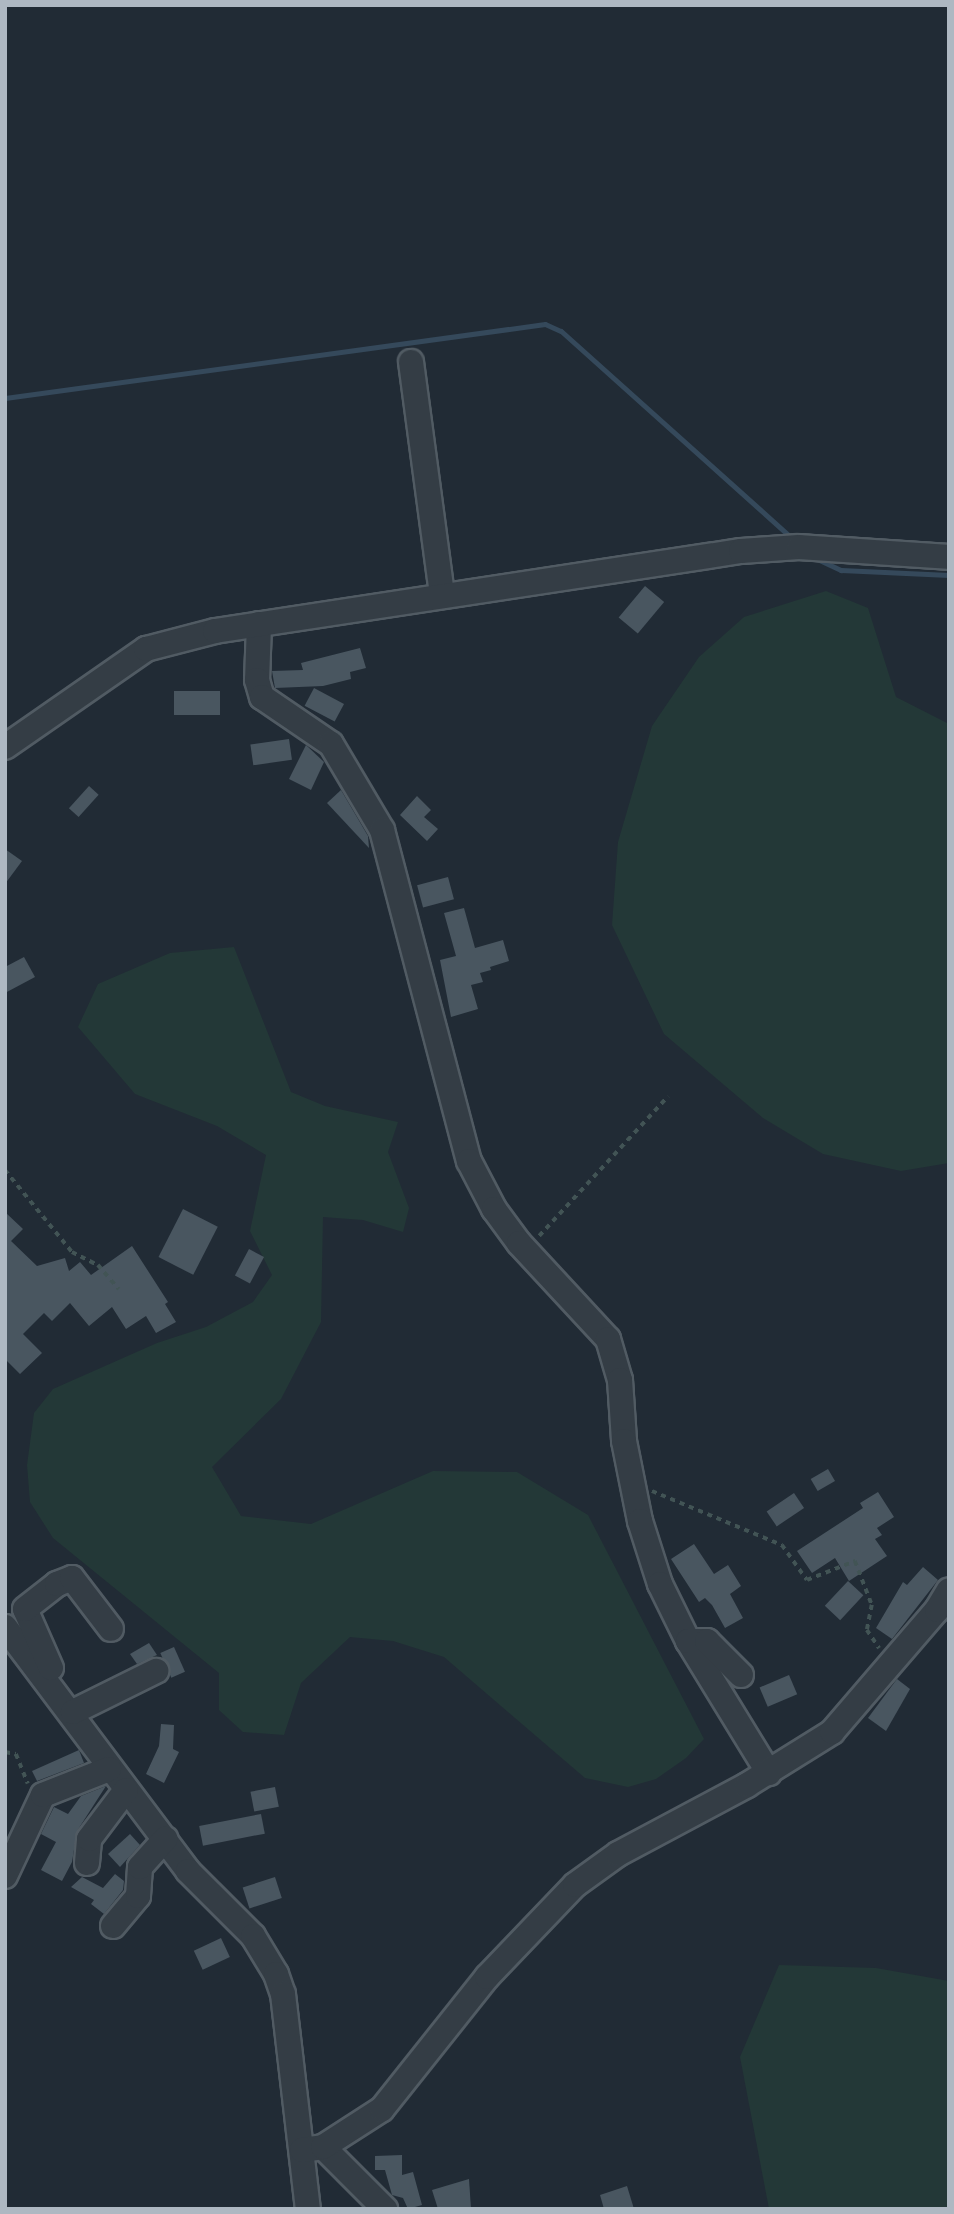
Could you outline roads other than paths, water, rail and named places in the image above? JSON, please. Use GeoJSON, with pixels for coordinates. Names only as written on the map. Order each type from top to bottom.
{"type":"FeatureCollection","features":[{"type":"Feature","properties":{"kind":"street"},"geometry":{"type":"LineString","coordinates":[[411,362],[442,595]]}},
{"type":"Feature","properties":{"kind":"street"},"geometry":{"type":"LineString","coordinates":[[5,747],[146,649],[259,624],[741,551],[799,547],[949,557]]}},
{"type":"Feature","properties":{"kind":"street"},"geometry":{"type":"LineString","coordinates":[[259,624],[257,680],[262,697],[331,744],[382,830],[469,1161],[494,1209],[526,1250],[608,1339],[620,1380],[633,1488],[660,1584],[688,1641],[769,1773]]}},
{"type":"Feature","properties":{"kind":"street"},"geometry":{"type":"LineString","coordinates":[[52,1686],[54,1672],[25,1609],[72,1577],[111,1629]]}},
{"type":"Feature","properties":{"kind":"street"},"geometry":{"type":"LineString","coordinates":[[312,2148],[383,2109],[486,1978],[575,1885],[618,1854],[769,1773],[832,1732],[949,1590]]}},
{"type":"Feature","properties":{"kind":"street"},"geometry":{"type":"LineString","coordinates":[[5,1627],[73,1712],[109,1769],[188,1871],[253,1936],[276,1974],[284,1994],[312,2148],[307,2209]]}},
{"type":"Feature","properties":{"kind":"street"},"geometry":{"type":"LineString","coordinates":[[688,1641],[707,1641],[741,1675]]}},
{"type":"Feature","properties":{"kind":"street"},"geometry":{"type":"LineString","coordinates":[[73,1712],[156,1671]]}},
{"type":"Feature","properties":{"kind":"street"},"geometry":{"type":"LineString","coordinates":[[5,1876],[36,1804],[62,1785],[109,1769]]}},
{"type":"Feature","properties":{"kind":"street"},"geometry":{"type":"LineString","coordinates":[[88,1863],[89,1839],[126,1790]]}},
{"type":"Feature","properties":{"kind":"street"},"geometry":{"type":"LineString","coordinates":[[113,1926],[138,1896],[140,1867],[165,1839]]}},
{"type":"Feature","properties":{"kind":"street"},"geometry":{"type":"LineString","coordinates":[[312,2148],[385,2209]]}},
{"type":"Feature","properties":{"kind":"waterway"},"geometry":{"type":"LineString","coordinates":[[5,398],[545,324],[561,331],[794,540]]}},
{"type":"Feature","properties":{"kind":"waterway"},"geometry":{"type":"LineString","coordinates":[[815,558],[841,570],[949,575]]}}]}
